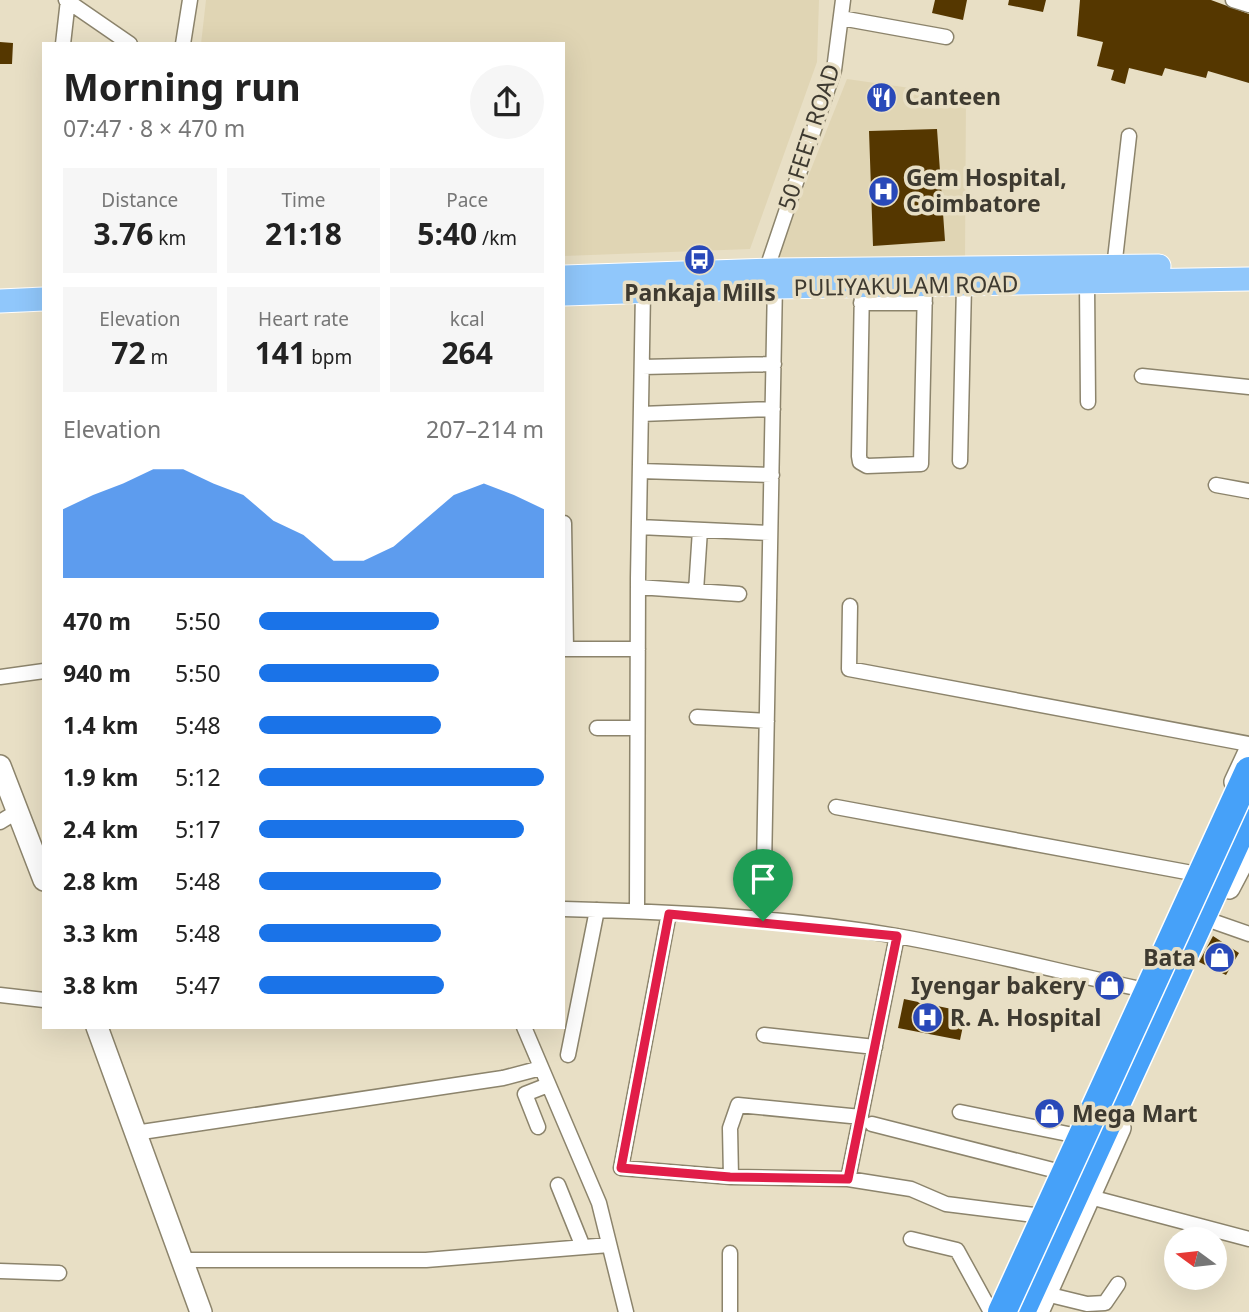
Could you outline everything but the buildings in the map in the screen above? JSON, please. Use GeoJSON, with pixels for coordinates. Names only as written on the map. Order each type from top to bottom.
{"type":"FeatureCollection","features":[{"type":"Feature","properties":{"kind":"highway"},"geometry":{"type":"LineString","coordinates":[[1002,1312],[1249,771]]}},
{"type":"Feature","properties":{"kind":"highway"},"geometry":{"type":"LineString","coordinates":[[1021,1312],[1240,811]]}},
{"type":"Feature","properties":{"kind":"main road","name":"PULIYAKULAM ROAD"},"geometry":{"type":"LineString","coordinates":[[565,277],[769,279],[1249,264]]}},
{"type":"Feature","properties":{"kind":"main road","name":"PULIYAKULAM ROAD"},"geometry":{"type":"LineString","coordinates":[[565,294],[643,291],[769,279],[862,295],[925,294],[964,285],[1249,279]]}},
{"type":"Feature","properties":{"kind":"main road"},"geometry":{"type":"LineString","coordinates":[[0,301],[42,299]]}},
{"type":"Feature","properties":{"kind":"main road"},"geometry":{"type":"LineString","coordinates":[[0,316],[42,314]]}},
{"type":"Feature","properties":{"kind":"street"},"geometry":{"type":"LineString","coordinates":[[63,42],[67,0],[127,42]]}},
{"type":"Feature","properties":{"kind":"street"},"geometry":{"type":"LineString","coordinates":[[183,42],[190,0]]}},
{"type":"Feature","properties":{"kind":"street","name":"50 FEET ROAD"},"geometry":{"type":"LineString","coordinates":[[763,921],[774,364],[769,279],[834,70],[843,0]]}},
{"type":"Feature","properties":{"kind":"street"},"geometry":{"type":"LineString","coordinates":[[1233,0],[1249,5]]}},
{"type":"Feature","properties":{"kind":"street"},"geometry":{"type":"LineString","coordinates":[[841,18],[946,37]]}},
{"type":"Feature","properties":{"kind":"street"},"geometry":{"type":"LineString","coordinates":[[1114,268],[1129,136]]}},
{"type":"Feature","properties":{"kind":"street"},"geometry":{"type":"LineString","coordinates":[[1087,284],[1088,402]]}},
{"type":"Feature","properties":{"kind":"street"},"geometry":{"type":"LineString","coordinates":[[960,461],[964,285]]}},
{"type":"Feature","properties":{"kind":"street"},"geometry":{"type":"LineString","coordinates":[[637,911],[638,587],[643,291]]}},
{"type":"Feature","properties":{"kind":"street"},"geometry":{"type":"LineString","coordinates":[[862,295],[859,456],[863,465],[880,466],[921,464],[925,294]]}},
{"type":"Feature","properties":{"kind":"street"},"geometry":{"type":"LineString","coordinates":[[642,367],[774,364]]}},
{"type":"Feature","properties":{"kind":"street"},"geometry":{"type":"LineString","coordinates":[[1142,376],[1249,387]]}},
{"type":"Feature","properties":{"kind":"street"},"geometry":{"type":"LineString","coordinates":[[641,414],[773,410]]}},
{"type":"Feature","properties":{"kind":"street"},"geometry":{"type":"LineString","coordinates":[[640,471],[772,475]]}},
{"type":"Feature","properties":{"kind":"street"},"geometry":{"type":"LineString","coordinates":[[1216,485],[1249,491]]}},
{"type":"Feature","properties":{"kind":"street"},"geometry":{"type":"LineString","coordinates":[[639,527],[771,533]]}},
{"type":"Feature","properties":{"kind":"street"},"geometry":{"type":"LineString","coordinates":[[696,591],[701,530]]}},
{"type":"Feature","properties":{"kind":"street"},"geometry":{"type":"LineString","coordinates":[[638,587],[739,594]]}},
{"type":"Feature","properties":{"kind":"street"},"geometry":{"type":"LineString","coordinates":[[850,606],[849,669],[1249,744]]}},
{"type":"Feature","properties":{"kind":"street"},"geometry":{"type":"LineString","coordinates":[[565,649],[638,649]]}},
{"type":"Feature","properties":{"kind":"street"},"geometry":{"type":"LineString","coordinates":[[0,677],[42,671]]}},
{"type":"Feature","properties":{"kind":"street"},"geometry":{"type":"LineString","coordinates":[[697,717],[767,721]]}},
{"type":"Feature","properties":{"kind":"street"},"geometry":{"type":"LineString","coordinates":[[597,728],[637,728]]}},
{"type":"Feature","properties":{"kind":"street"},"geometry":{"type":"LineString","coordinates":[[991,1312],[1068,1135],[1192,873],[1240,811],[1249,752]]}},
{"type":"Feature","properties":{"kind":"street"},"geometry":{"type":"LineString","coordinates":[[0,766],[9,817],[42,872]]}},
{"type":"Feature","properties":{"kind":"street"},"geometry":{"type":"LineString","coordinates":[[836,807],[1192,873]]}},
{"type":"Feature","properties":{"kind":"street"},"geometry":{"type":"LineString","coordinates":[[1118,1284],[1105,1303],[1042,1303],[1212,921],[1249,850]]}},
{"type":"Feature","properties":{"kind":"street"},"geometry":{"type":"LineString","coordinates":[[565,909],[637,911],[763,921],[897,936],[1136,988]]}},
{"type":"Feature","properties":{"kind":"street"},"geometry":{"type":"LineString","coordinates":[[568,1055],[597,910]]}},
{"type":"Feature","properties":{"kind":"street"},"geometry":{"type":"LineString","coordinates":[[669,914],[621,1168],[730,1177],[848,1179],[911,1189],[946,1205],[1034,1215]]}},
{"type":"Feature","properties":{"kind":"street"},"geometry":{"type":"LineString","coordinates":[[1212,921],[1249,934]]}},
{"type":"Feature","properties":{"kind":"street"},"geometry":{"type":"LineString","coordinates":[[848,1179],[866,1120],[875,1046],[897,936]]}},
{"type":"Feature","properties":{"kind":"street"},"geometry":{"type":"LineString","coordinates":[[0,995],[42,1000]]}},
{"type":"Feature","properties":{"kind":"street"},"geometry":{"type":"LineString","coordinates":[[98,1029],[201,1312]]}},
{"type":"Feature","properties":{"kind":"street"},"geometry":{"type":"LineString","coordinates":[[525,1029],[599,1203],[626,1312]]}},
{"type":"Feature","properties":{"kind":"street"},"geometry":{"type":"LineString","coordinates":[[764,1035],[875,1046]]}},
{"type":"Feature","properties":{"kind":"street"},"geometry":{"type":"LineString","coordinates":[[135,1133],[503,1078],[541,1068]]}},
{"type":"Feature","properties":{"kind":"street"},"geometry":{"type":"LineString","coordinates":[[538,1127],[525,1094],[548,1085]]}},
{"type":"Feature","properties":{"kind":"street"},"geometry":{"type":"LineString","coordinates":[[730,1177],[730,1128],[738,1105],[866,1120],[1053,1170]]}},
{"type":"Feature","properties":{"kind":"street"},"geometry":{"type":"LineString","coordinates":[[960,1112],[1068,1135]]}},
{"type":"Feature","properties":{"kind":"street"},"geometry":{"type":"LineString","coordinates":[[558,1185],[583,1247]]}},
{"type":"Feature","properties":{"kind":"street"},"geometry":{"type":"LineString","coordinates":[[1090,1197],[1249,1240]]}},
{"type":"Feature","properties":{"kind":"street"},"geometry":{"type":"LineString","coordinates":[[911,1239],[957,1250],[991,1312]]}},
{"type":"Feature","properties":{"kind":"street"},"geometry":{"type":"LineString","coordinates":[[181,1260],[426,1260],[609,1245]]}},
{"type":"Feature","properties":{"kind":"street"},"geometry":{"type":"LineString","coordinates":[[730,1253],[730,1312]]}},
{"type":"Feature","properties":{"kind":"street"},"geometry":{"type":"LineString","coordinates":[[0,1270],[59,1273]]}},
{"type":"Feature","properties":{"kind":"shaded area"},"geometry":{"type":"Polygon","coordinates":[[[206,0],[819,0],[817,62],[750,249],[565,256],[565,42],[201,42],[206,0]]]}},
{"type":"Feature","properties":{"kind":"shaded area","name":"Gem Hospital, Coimbatore"},"geometry":{"type":"Polygon","coordinates":[[[847,79],[966,96],[965,259],[774,262],[847,79]]]}},
{"type":"Feature","properties":{"kind":"place","name":"Canteen"},"geometry":{"type":"Point","coordinates":[882,97]}},
{"type":"Feature","properties":{"kind":"place","name":"Gem Hospital, Coimbatore"},"geometry":{"type":"Point","coordinates":[883,191]}},
{"type":"Feature","properties":{"kind":"place","name":"Pankaja Mills"},"geometry":{"type":"Point","coordinates":[700,259]}},
{"type":"Feature","properties":{"kind":"place","name":"Bata"},"geometry":{"type":"Point","coordinates":[1219,958]}},
{"type":"Feature","properties":{"kind":"place","name":"Iyengar bakery"},"geometry":{"type":"Point","coordinates":[1109,986]}},
{"type":"Feature","properties":{"kind":"place","name":"R. A. Hospital"},"geometry":{"type":"Point","coordinates":[927,1018]}},
{"type":"Feature","properties":{"kind":"place","name":"Mega Mart"},"geometry":{"type":"Point","coordinates":[1049,1114]}},
{"type":"Feature","properties":{"kind":"route"},"geometry":{"type":"LineString","coordinates":[[669,914],[763,921],[897,936],[848,1179],[730,1177],[621,1168],[669,914]]}}]}
